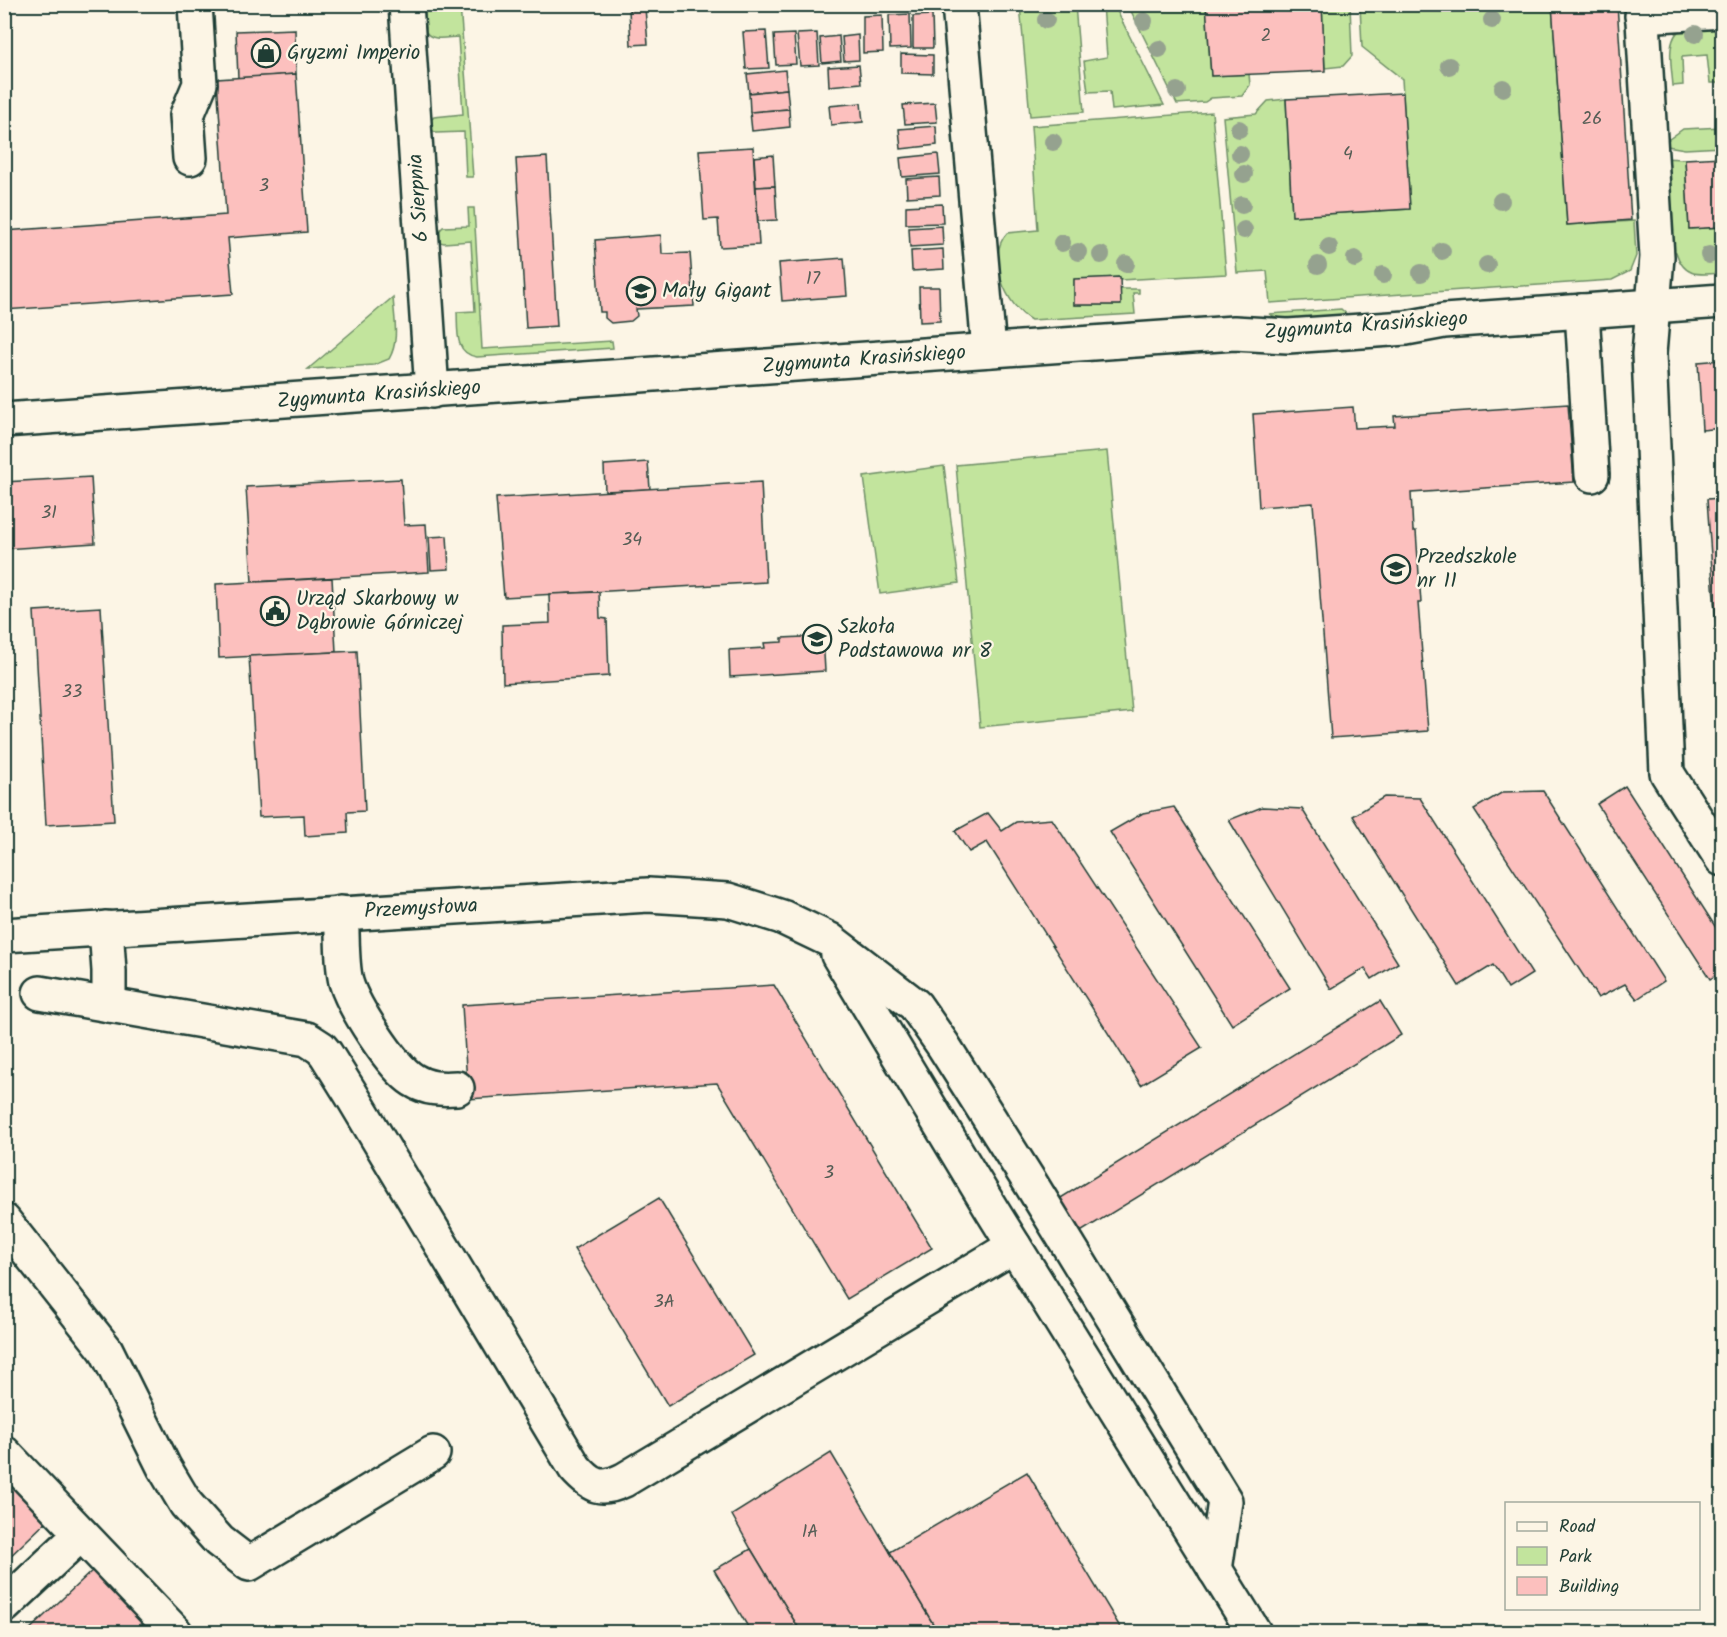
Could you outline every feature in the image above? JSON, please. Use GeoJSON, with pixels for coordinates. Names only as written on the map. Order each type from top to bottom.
{"type":"FeatureCollection","features":[{"type":"Feature","properties":{"kind":"street"},"geometry":{"type":"LineString","coordinates":[[190,158],[187,115],[200,84],[195,4]]}},
{"type":"Feature","properties":{"kind":"street","name":"6 Sierpnia"},"geometry":{"type":"LineString","coordinates":[[406,4],[432,391]]}},
{"type":"Feature","properties":{"kind":"street"},"geometry":{"type":"LineString","coordinates":[[959,4],[989,350]]}},
{"type":"Feature","properties":{"kind":"street"},"geometry":{"type":"LineString","coordinates":[[1722,11],[1642,10],[1657,257],[1649,354],[1667,773],[1722,858]]}},
{"type":"Feature","properties":{"kind":"street","name":"Zygmunta Krasińskiego"},"geometry":{"type":"LineString","coordinates":[[4,420],[1234,333],[1275,336],[1406,328],[1444,321],[1722,301]]}},
{"type":"Feature","properties":{"kind":"street"},"geometry":{"type":"LineString","coordinates":[[1582,311],[1592,475]]}},
{"type":"Feature","properties":{"kind":"street","name":"Przemysłowa"},"geometry":{"type":"LineString","coordinates":[[4,935],[648,895],[728,900],[782,917],[830,940],[915,1005],[1031,1184],[1225,1501],[1215,1570]]}},
{"type":"Feature","properties":{"kind":"street"},"geometry":{"type":"LineString","coordinates":[[341,914],[346,982],[355,1002],[383,1047],[398,1068],[413,1081],[437,1089],[457,1088]]}},
{"type":"Feature","properties":{"kind":"street"},"geometry":{"type":"LineString","coordinates":[[106,928],[109,1005]]}},
{"type":"Feature","properties":{"kind":"street"},"geometry":{"type":"LineString","coordinates":[[830,940],[1014,1245],[1254,1632]]}},
{"type":"Feature","properties":{"kind":"street"},"geometry":{"type":"LineString","coordinates":[[40,993],[307,1039],[321,1048],[357,1103],[575,1468],[585,1480],[597,1485],[611,1486],[624,1480],[1014,1245]]}},
{"type":"Feature","properties":{"kind":"street"},"geometry":{"type":"LineString","coordinates":[[4,1221],[106,1350],[164,1467],[186,1504],[219,1541],[249,1564],[433,1453]]}},
{"type":"Feature","properties":{"kind":"street"},"geometry":{"type":"LineString","coordinates":[[4,1453],[175,1632]]}},
{"type":"Feature","properties":{"kind":"street"},"geometry":{"type":"LineString","coordinates":[[4,1606],[81,1534]]}},
{"type":"Feature","properties":{"kind":"green space"},"geometry":{"type":"Polygon","coordinates":[[[424,5],[460,5],[473,177],[466,177],[464,132],[436,133],[432,130],[431,120],[434,117],[463,114],[458,37],[436,38],[429,35],[426,32],[424,5]]]}},
{"type":"Feature","properties":{"kind":"green space"},"geometry":{"type":"Polygon","coordinates":[[[1020,5],[1075,5],[1084,112],[1030,116],[1020,5]]]}},
{"type":"Feature","properties":{"kind":"green space"},"geometry":{"type":"Polygon","coordinates":[[[1103,5],[1114,5],[1164,105],[1112,110],[1110,91],[1088,92],[1084,61],[1107,57],[1103,5]]]}},
{"type":"Feature","properties":{"kind":"green space"},"geometry":{"type":"Polygon","coordinates":[[[1128,5],[1206,5],[1211,76],[1249,74],[1250,85],[1242,96],[1211,98],[1205,102],[1177,104],[1128,5]]]}},
{"type":"Feature","properties":{"kind":"green space"},"geometry":{"type":"Polygon","coordinates":[[[1322,5],[1350,5],[1352,56],[1343,66],[1325,68],[1322,5]]]}},
{"type":"Feature","properties":{"kind":"green space"},"geometry":{"type":"Polygon","coordinates":[[[1360,5],[1552,5],[1567,225],[1634,221],[1636,256],[1630,271],[1612,280],[1270,303],[1267,271],[1237,273],[1223,117],[1256,114],[1268,101],[1286,99],[1292,216],[1410,209],[1402,79],[1362,47],[1360,5]]]}},
{"type":"Feature","properties":{"kind":"green space"},"geometry":{"type":"Polygon","coordinates":[[[1722,22],[1722,58],[1718,58],[1720,83],[1710,83],[1707,55],[1682,57],[1683,85],[1673,86],[1671,45],[1678,32],[1684,28],[1722,22]]]}},
{"type":"Feature","properties":{"kind":"green space"},"geometry":{"type":"Polygon","coordinates":[[[1212,112],[1226,274],[1120,280],[1119,277],[1074,280],[1074,305],[1120,305],[1120,289],[1139,289],[1139,293],[1133,293],[1135,314],[1031,320],[1022,313],[1007,293],[1001,280],[998,255],[1007,233],[1038,230],[1031,126],[1212,112]]]}},
{"type":"Feature","properties":{"kind":"green space"},"geometry":{"type":"Polygon","coordinates":[[[1722,127],[1722,147],[1685,149],[1661,145],[1683,129],[1722,127]]]}},
{"type":"Feature","properties":{"kind":"green space"},"geometry":{"type":"Polygon","coordinates":[[[1661,158],[1685,159],[1689,229],[1722,227],[1722,273],[1693,273],[1683,267],[1676,252],[1667,252],[1661,158]]]}},
{"type":"Feature","properties":{"kind":"green space"},"geometry":{"type":"Polygon","coordinates":[[[468,208],[474,208],[482,349],[612,341],[613,348],[477,357],[464,351],[459,340],[457,312],[475,311],[471,241],[440,242],[438,232],[443,227],[469,226],[468,208]]]}},
{"type":"Feature","properties":{"kind":"green space"},"geometry":{"type":"Polygon","coordinates":[[[393,297],[395,337],[389,359],[374,365],[308,369],[393,297]]]}},
{"type":"Feature","properties":{"kind":"green space"},"geometry":{"type":"Polygon","coordinates":[[[1341,309],[1350,317],[1283,320],[1269,314],[1341,309]]]}},
{"type":"Feature","properties":{"kind":"green space"},"geometry":{"type":"Polygon","coordinates":[[[1107,451],[1132,712],[980,727],[956,465],[1107,451]]]}},
{"type":"Feature","properties":{"kind":"green space"},"geometry":{"type":"Polygon","coordinates":[[[944,466],[959,583],[880,594],[864,477],[944,466]]]}},
{"type":"Feature","properties":{"kind":"building"},"geometry":{"type":"Polygon","coordinates":[[[1206,4],[1322,4],[1325,71],[1211,76],[1206,4]]]}},
{"type":"Feature","properties":{"kind":"building"},"geometry":{"type":"Polygon","coordinates":[[[1552,4],[1617,4],[1631,220],[1567,225],[1552,4]]]}},
{"type":"Feature","properties":{"kind":"building"},"geometry":{"type":"Polygon","coordinates":[[[645,8],[648,44],[631,45],[629,10],[645,8]]]}},
{"type":"Feature","properties":{"kind":"building"},"geometry":{"type":"Polygon","coordinates":[[[910,14],[911,48],[890,49],[889,15],[910,14]]]}},
{"type":"Feature","properties":{"kind":"building"},"geometry":{"type":"Polygon","coordinates":[[[882,15],[883,52],[863,53],[863,16],[882,15]]]}},
{"type":"Feature","properties":{"kind":"building"},"geometry":{"type":"Polygon","coordinates":[[[932,15],[933,48],[913,48],[913,16],[932,15]]]}},
{"type":"Feature","properties":{"kind":"building","name":"Gryzmi Imperio"},"geometry":{"type":"Polygon","coordinates":[[[295,29],[296,74],[238,78],[236,31],[295,29]]]}},
{"type":"Feature","properties":{"kind":"building"},"geometry":{"type":"Polygon","coordinates":[[[766,31],[769,68],[746,69],[743,32],[766,31]]]}},
{"type":"Feature","properties":{"kind":"building"},"geometry":{"type":"Polygon","coordinates":[[[817,33],[819,65],[800,66],[797,34],[817,33]]]}},
{"type":"Feature","properties":{"kind":"building"},"geometry":{"type":"Polygon","coordinates":[[[794,34],[796,64],[776,65],[774,35],[794,34]]]}},
{"type":"Feature","properties":{"kind":"building"},"geometry":{"type":"Polygon","coordinates":[[[858,35],[859,60],[844,61],[842,37],[858,35]]]}},
{"type":"Feature","properties":{"kind":"building"},"geometry":{"type":"Polygon","coordinates":[[[839,36],[841,61],[822,63],[820,38],[839,36]]]}},
{"type":"Feature","properties":{"kind":"building"},"geometry":{"type":"Polygon","coordinates":[[[901,54],[933,55],[933,74],[901,73],[901,54]]]}},
{"type":"Feature","properties":{"kind":"building"},"geometry":{"type":"Polygon","coordinates":[[[859,65],[861,83],[829,86],[828,67],[859,65]]]}},
{"type":"Feature","properties":{"kind":"building"},"geometry":{"type":"Polygon","coordinates":[[[785,70],[787,89],[749,93],[747,74],[785,70]]]}},
{"type":"Feature","properties":{"kind":"building"},"geometry":{"type":"Polygon","coordinates":[[[296,74],[307,232],[228,238],[233,294],[4,310],[4,231],[226,215],[217,79],[296,74]]]}},
{"type":"Feature","properties":{"kind":"building"},"geometry":{"type":"Polygon","coordinates":[[[787,89],[789,109],[750,112],[749,93],[787,89]]]}},
{"type":"Feature","properties":{"kind":"building"},"geometry":{"type":"Polygon","coordinates":[[[1403,93],[1410,209],[1292,216],[1286,99],[1403,93]]]}},
{"type":"Feature","properties":{"kind":"building"},"geometry":{"type":"Polygon","coordinates":[[[861,103],[863,122],[831,125],[829,106],[861,103]]]}},
{"type":"Feature","properties":{"kind":"building"},"geometry":{"type":"Polygon","coordinates":[[[935,103],[937,122],[905,124],[903,105],[935,103]]]}},
{"type":"Feature","properties":{"kind":"building"},"geometry":{"type":"Polygon","coordinates":[[[789,109],[790,127],[752,131],[750,112],[789,109]]]}},
{"type":"Feature","properties":{"kind":"building"},"geometry":{"type":"Polygon","coordinates":[[[936,126],[937,145],[901,149],[899,129],[936,126]]]}},
{"type":"Feature","properties":{"kind":"building"},"geometry":{"type":"Polygon","coordinates":[[[753,147],[759,245],[720,247],[718,219],[704,220],[699,150],[753,147]]]}},
{"type":"Feature","properties":{"kind":"building"},"geometry":{"type":"Polygon","coordinates":[[[938,154],[940,174],[902,177],[900,158],[938,154]]]}},
{"type":"Feature","properties":{"kind":"building"},"geometry":{"type":"Polygon","coordinates":[[[773,155],[775,186],[756,187],[754,157],[773,155]]]}},
{"type":"Feature","properties":{"kind":"building"},"geometry":{"type":"Polygon","coordinates":[[[547,157],[557,326],[526,328],[516,159],[547,157]]]}},
{"type":"Feature","properties":{"kind":"building"},"geometry":{"type":"Polygon","coordinates":[[[1722,157],[1722,227],[1689,229],[1685,159],[1722,157]]]}},
{"type":"Feature","properties":{"kind":"building"},"geometry":{"type":"Polygon","coordinates":[[[939,177],[940,195],[907,197],[906,179],[939,177]]]}},
{"type":"Feature","properties":{"kind":"building"},"geometry":{"type":"Polygon","coordinates":[[[775,186],[777,220],[758,221],[756,187],[775,186]]]}},
{"type":"Feature","properties":{"kind":"building"},"geometry":{"type":"Polygon","coordinates":[[[942,204],[943,223],[906,224],[906,206],[942,204]]]}},
{"type":"Feature","properties":{"kind":"building"},"geometry":{"type":"Polygon","coordinates":[[[942,226],[943,245],[910,247],[909,228],[942,226]]]}},
{"type":"Feature","properties":{"kind":"building"},"geometry":{"type":"Polygon","coordinates":[[[661,235],[662,254],[690,253],[694,306],[636,309],[637,316],[631,321],[611,323],[605,318],[605,312],[600,312],[595,240],[661,235]]]}},
{"type":"Feature","properties":{"kind":"building"},"geometry":{"type":"Polygon","coordinates":[[[943,249],[944,269],[912,271],[911,251],[943,249]]]}},
{"type":"Feature","properties":{"kind":"building"},"geometry":{"type":"Polygon","coordinates":[[[844,258],[847,296],[782,301],[779,263],[844,258]]]}},
{"type":"Feature","properties":{"kind":"building"},"geometry":{"type":"Polygon","coordinates":[[[1120,277],[1121,305],[1074,305],[1074,279],[1120,277]]]}},
{"type":"Feature","properties":{"kind":"building"},"geometry":{"type":"Polygon","coordinates":[[[919,287],[939,287],[940,321],[920,322],[919,287]]]}},
{"type":"Feature","properties":{"kind":"building"},"geometry":{"type":"Polygon","coordinates":[[[1722,360],[1722,428],[1702,430],[1698,362],[1722,360]]]}},
{"type":"Feature","properties":{"kind":"building"},"geometry":{"type":"Polygon","coordinates":[[[1568,404],[1574,482],[1411,493],[1413,531],[1416,531],[1421,603],[1418,603],[1428,731],[1331,738],[1313,503],[1259,507],[1253,414],[1353,407],[1355,428],[1395,426],[1394,416],[1568,404]]]}},
{"type":"Feature","properties":{"kind":"building"},"geometry":{"type":"Polygon","coordinates":[[[648,462],[650,489],[605,491],[604,465],[648,462]]]}},
{"type":"Feature","properties":{"kind":"building"},"geometry":{"type":"Polygon","coordinates":[[[91,477],[95,543],[4,549],[4,482],[91,477]]]}},
{"type":"Feature","properties":{"kind":"building"},"geometry":{"type":"Polygon","coordinates":[[[401,479],[404,525],[426,524],[429,572],[252,582],[246,487],[401,479]]]}},
{"type":"Feature","properties":{"kind":"building"},"geometry":{"type":"Polygon","coordinates":[[[761,482],[766,582],[504,597],[496,498],[761,482]]]}},
{"type":"Feature","properties":{"kind":"building"},"geometry":{"type":"Polygon","coordinates":[[[1722,498],[1722,711],[1707,499],[1722,498]]]}},
{"type":"Feature","properties":{"kind":"building"},"geometry":{"type":"Polygon","coordinates":[[[447,536],[449,569],[431,570],[429,537],[447,536]]]}},
{"type":"Feature","properties":{"kind":"building","name":"Urząd Skarbowy w Dąbrowie Górniczej"},"geometry":{"type":"Polygon","coordinates":[[[332,578],[336,652],[219,658],[216,584],[332,578]]]}},
{"type":"Feature","properties":{"kind":"building"},"geometry":{"type":"Polygon","coordinates":[[[599,592],[600,618],[607,619],[609,676],[503,683],[502,625],[550,623],[549,594],[599,592]]]}},
{"type":"Feature","properties":{"kind":"building"},"geometry":{"type":"Polygon","coordinates":[[[101,607],[114,821],[46,825],[34,611],[101,607]]]}},
{"type":"Feature","properties":{"kind":"building"},"geometry":{"type":"Polygon","coordinates":[[[823,636],[825,671],[730,677],[729,650],[765,648],[764,643],[782,642],[782,638],[823,636]]]}},
{"type":"Feature","properties":{"kind":"building"},"geometry":{"type":"Polygon","coordinates":[[[357,651],[365,811],[347,812],[348,833],[305,836],[304,815],[259,817],[249,656],[357,651]]]}},
{"type":"Feature","properties":{"kind":"building"},"geometry":{"type":"Polygon","coordinates":[[[1625,786],[1722,937],[1722,971],[1710,979],[1597,804],[1625,786]]]}},
{"type":"Feature","properties":{"kind":"building"},"geometry":{"type":"Polygon","coordinates":[[[1543,791],[1664,981],[1637,999],[1625,984],[1598,998],[1474,809],[1503,792],[1543,791]]]}},
{"type":"Feature","properties":{"kind":"building"},"geometry":{"type":"Polygon","coordinates":[[[1384,797],[1420,798],[1532,974],[1508,989],[1493,965],[1459,986],[1353,816],[1384,797]]]}},
{"type":"Feature","properties":{"kind":"building"},"geometry":{"type":"Polygon","coordinates":[[[1174,807],[1290,988],[1232,1025],[1110,832],[1143,813],[1174,807]]]}},
{"type":"Feature","properties":{"kind":"building"},"geometry":{"type":"Polygon","coordinates":[[[1262,807],[1302,809],[1398,963],[1372,979],[1365,968],[1331,989],[1229,820],[1262,807]]]}},
{"type":"Feature","properties":{"kind":"building"},"geometry":{"type":"Polygon","coordinates":[[[988,813],[1002,831],[1016,822],[1052,819],[1202,1048],[1141,1085],[987,842],[969,852],[955,831],[988,813]]]}},
{"type":"Feature","properties":{"kind":"building"},"geometry":{"type":"Polygon","coordinates":[[[774,985],[932,1248],[847,1299],[717,1083],[468,1099],[462,1005],[774,985]]]}},
{"type":"Feature","properties":{"kind":"building"},"geometry":{"type":"Polygon","coordinates":[[[1380,1001],[1401,1035],[1079,1233],[1059,1199],[1380,1001]]]}},
{"type":"Feature","properties":{"kind":"building"},"geometry":{"type":"Polygon","coordinates":[[[659,1198],[754,1355],[668,1406],[574,1249],[659,1198]]]}},
{"type":"Feature","properties":{"kind":"building"},"geometry":{"type":"Polygon","coordinates":[[[831,1453],[938,1632],[801,1632],[751,1549],[732,1515],[831,1453]]]}},
{"type":"Feature","properties":{"kind":"building"},"geometry":{"type":"Polygon","coordinates":[[[1027,1472],[1123,1632],[938,1632],[890,1552],[1027,1472]]]}},
{"type":"Feature","properties":{"kind":"building"},"geometry":{"type":"Polygon","coordinates":[[[4,1474],[48,1520],[4,1562],[4,1474]]]}},
{"type":"Feature","properties":{"kind":"building"},"geometry":{"type":"Polygon","coordinates":[[[751,1549],[801,1632],[751,1632],[714,1570],[751,1549]]]}},
{"type":"Feature","properties":{"kind":"building"},"geometry":{"type":"Polygon","coordinates":[[[95,1568],[148,1624],[140,1632],[27,1632],[95,1568]]]}},
{"type":"Feature","properties":{"kind":"place","name":"Gryzmi Imperio"},"geometry":{"type":"Point","coordinates":[266,53]}},
{"type":"Feature","properties":{"kind":"place","name":"Mały Gigant"},"geometry":{"type":"Point","coordinates":[641,291]}},
{"type":"Feature","properties":{"kind":"place","name":"Przedszkole nr 11"},"geometry":{"type":"Point","coordinates":[1396,569]}},
{"type":"Feature","properties":{"kind":"place","name":"Urząd Skarbowy w Dąbrowie Górniczej"},"geometry":{"type":"Point","coordinates":[275,611]}},
{"type":"Feature","properties":{"kind":"place","name":"Szkoła Podstawowa nr 8"},"geometry":{"type":"Point","coordinates":[817,639]}}]}
